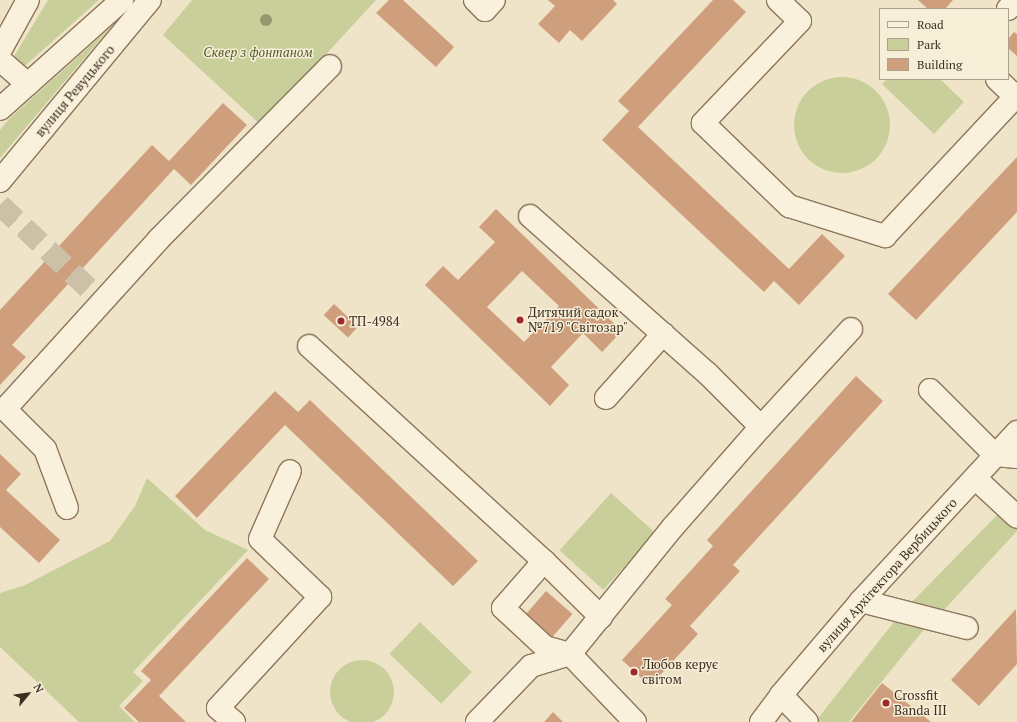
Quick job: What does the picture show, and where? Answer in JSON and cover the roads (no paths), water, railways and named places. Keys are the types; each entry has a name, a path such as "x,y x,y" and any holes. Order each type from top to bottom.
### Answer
{"street":[{"path":"0,51 28,0"},
{"path":"0,110 122,0"},
{"name":"вулиця Ревуцького","path":"0,181 150,0"},
{"path":"475,0 485,10 494,0"},
{"path":"778,0 800,21 703,123 789,206 885,236 1016,98 998,80"},
{"path":"0,60 28,84"},
{"path":"67,508 45,449 5,409 159,239 330,66"},
{"path":"530,216 707,374 761,427"},
{"path":"477,722 531,666 570,654 673,527 761,427 851,329"},
{"path":"606,398 663,334"},
{"path":"309,346 544,561 601,617"},
{"path":"930,390 996,456 1017,457"},
{"name":"вулиця Архітектора Вербицького","path":"761,722 781,695 861,601 1017,432"},
{"path":"234,722 218,708 320,597 260,539 290,471"},
{"path":"975,478 1017,517"},
{"path":"544,561 503,608 545,647 570,654 635,722"},
{"path":"861,601 967,628"},
{"path":"781,695 807,722"}],"tunnel":[{"path":"0,205 102,301"}],"place":[{"name":"Дитячий садок №719 \"Світозар\"","path":"520,320"},
{"name":"ТП-4984","path":"341,321"},
{"name":"Любов керує світом","path":"634,672"},
{"name":"Crossfit Banda III","path":"886,703"}],"park label":[{"name":"Сквер з фонтаном","path":"258,52"}]}
